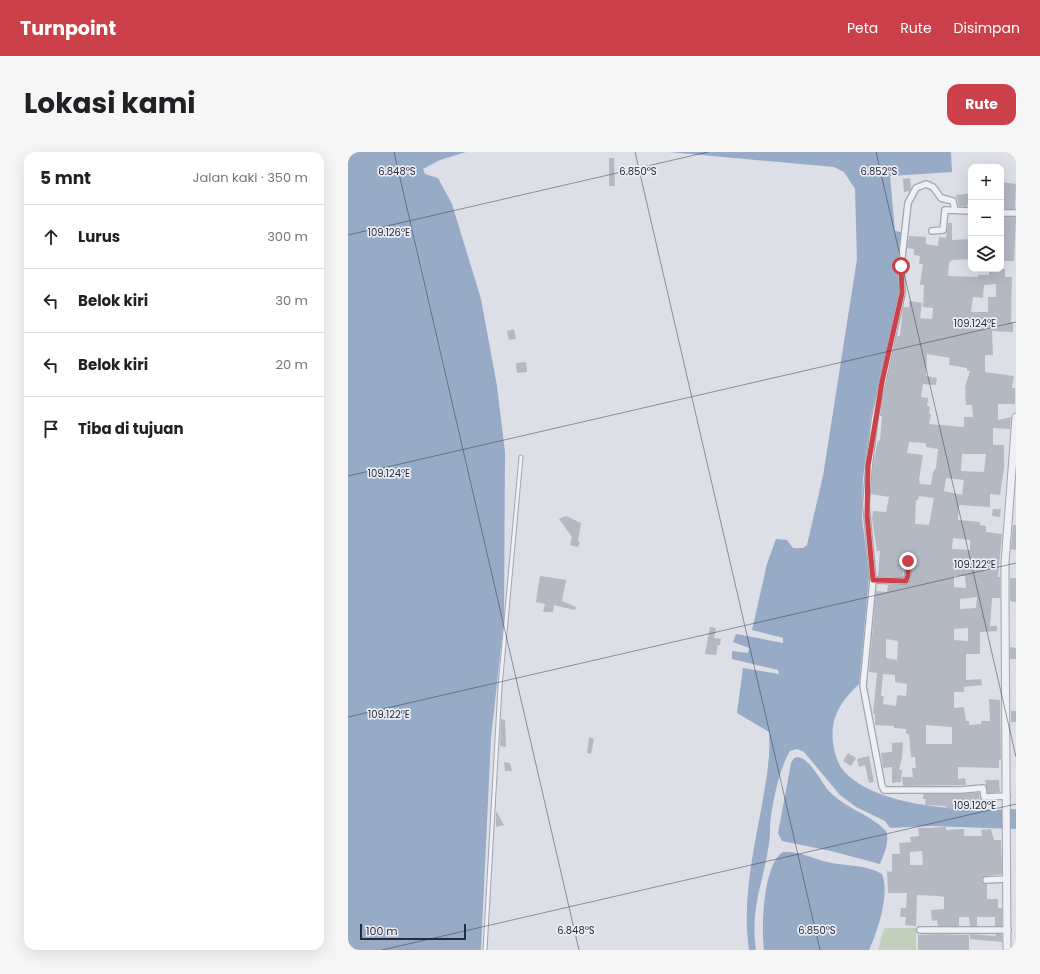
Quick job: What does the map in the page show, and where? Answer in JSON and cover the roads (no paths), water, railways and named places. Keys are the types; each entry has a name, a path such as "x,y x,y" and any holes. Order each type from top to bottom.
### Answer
{"street":[{"path":"955,210 953,201 941,198 933,187 926,184 916,188 908,203 901,266 902,293 876,410 868,466 866,505 873,580 863,686 883,790 962,790 983,788 984,796 1007,796"},
{"path":"932,231 943,230 945,210 968,211"},
{"path":"1004,213 1016,213"},
{"path":"1007,950 1008,832 1005,563 1016,417"},
{"path":"873,580 906,581 908,575 908,561"},
{"path":"986,880 1007,879"},
{"path":"920,930 1008,930"}],"lane":[{"path":"485,950 500,687 521,456"}],"water":[{"path":"348,152 466,152 440,160 423,169 425,174 438,178 452,204 481,299 497,386 505,452 504,619 491,738 481,950 348,950"},
{"path":"669,152 951,152 952,172 890,176 895,231 901,232 897,267 899,291 871,416 863,479 862,518 869,576 859,684 847,696 838,710 833,725 833,742 836,757 843,770 857,783 877,793 899,800 949,808 974,810 1016,809 1016,829 931,826 890,828 885,821 856,807 840,795 804,752 797,749 790,751 779,777 772,807 769,844 756,908 756,950 749,950 747,932 748,895 752,859 768,768 769,732 737,713 743,668 779,674 778,670 732,659 732,651 748,653 749,648 733,642 736,634 783,643 783,638 752,630 767,564 776,539 787,540 793,548 803,548 807,545 823,476 857,259 855,189 844,172 834,167"},
{"path":"798,757 811,766 834,796 880,825 886,831 887,844 880,864 831,851 782,841 778,833 791,763 794,758"},
{"path":"783,852 802,854 826,862 864,867 882,874 885,891 884,901 876,933 869,950 764,950 763,912 767,882 776,859"}]}
